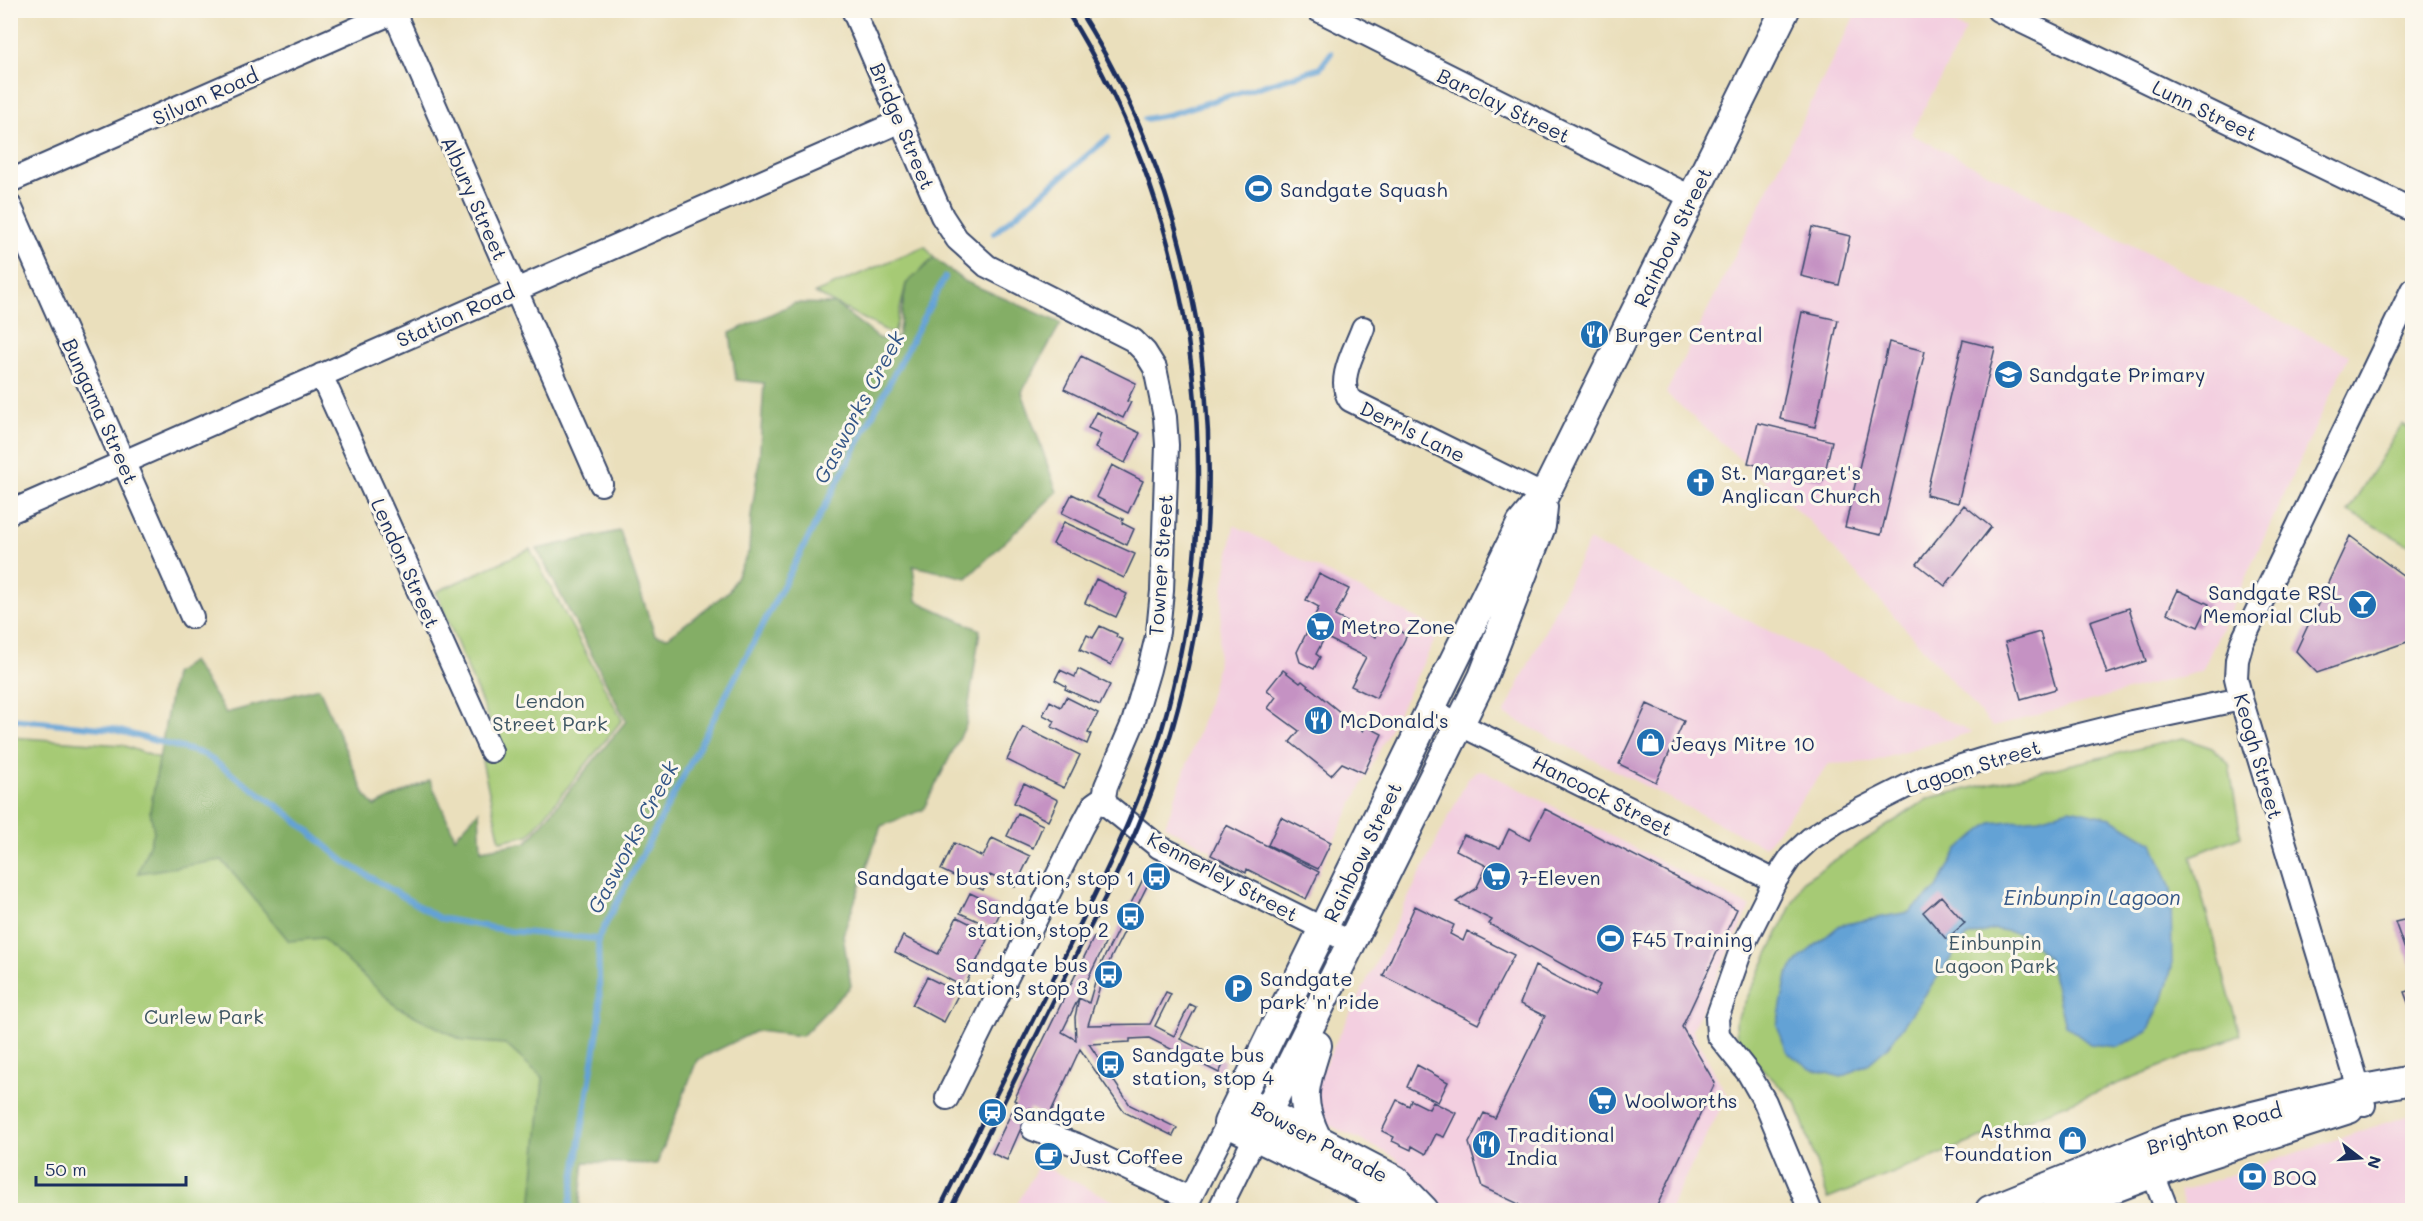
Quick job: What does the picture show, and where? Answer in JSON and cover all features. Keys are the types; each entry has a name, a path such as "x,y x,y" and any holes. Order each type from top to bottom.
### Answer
{"main road":[{"name":"Rainbow Street","path":"1234,1111 1521,524 1544,496 1785,10"},
{"name":"Rainbow Street","path":"1262,1124 1483,677 1541,526 1544,496"},
{"path":"1317,1138 1306,1116 1304,1086 1317,1045 1319,1007"},
{"name":"Brighton Road","path":"1990,1210 2412,1080"},
{"name":"Brighton Road","path":"2361,1097 2412,1090"},
{"name":"Bowser Parade","path":"1234,1111 1262,1124 1382,1200 1389,1210"},
{"name":"Bowser Parade","path":"1262,1124 1317,1138 1395,1180 1424,1210"},
{"name":"Brighton Road","path":"2056,1210 2148,1161"}],"street":[{"name":"Bridge Street","path":"853,10 942,216 957,239"},
{"name":"Barclay Street","path":"1318,10 1691,197"},
{"name":"Lunn Street","path":"1998,10 2412,210"},
{"name":"Silvan Road","path":"10,181 395,11"},
{"name":"Albury Street","path":"395,11 514,289 601,484"},
{"name":"Station Road","path":"10,512 900,121"},
{"name":"Bungama Street","path":"10,206 192,617"},
{"name":"Towner Street","path":"947,1098 1081,828 1094,804 1104,797 1106,786 1133,723 1158,633 1162,591 1167,445 1155,368 1145,352 1133,340 987,266 957,239"},
{"name":"Keogh Street","path":"2361,1097 2241,699 2236,669 2242,642 2412,290"},
{"name":"Derrls Lane","path":"1363,328 1344,379 1344,391 1350,400 1544,496"},
{"name":"Lendon Street","path":"321,375 491,751"},
{"name":"Lagoon Street","path":"1810,1210 1765,1102 1749,1074 1718,1035 1717,1018 1725,989 1742,946 1775,881 1791,857 1810,839 1836,822 1923,778 1984,759 2120,725 2241,699"},
{"name":"Hancock Street","path":"1431,710 1775,881"},
{"name":"Kennerley Street","path":"1104,797 1108,806 1159,847 1352,943"},
{"name":"Rainbow Street","path":"1186,1204 1234,1111"},
{"name":"Rainbow Street","path":"1219,1210 1262,1124"},
{"path":"1033,1129 1077,1145 1186,1204"},
{"path":"2148,1161 2167,1210"}],"shaded area":[{"name":"Sandgate Primary","path":"1857,11 1928,11 1966,30 1911,134 2349,355 2202,671 1993,727 1809,521 1666,393"},
{"path":"1234,525 1440,630 1304,900 1165,826 1205,714 1217,668 1223,590"},
{"path":"1589,541 1972,732 1871,762 1829,764 1765,847 1504,714"},
{"path":"1477,771 1486,772 1750,907 1692,1030 1727,1096 1669,1210 1447,1210 1431,1203 1395,1157 1327,1124 1312,1090 1468,778"},
{"path":"2412,1114 2412,1210 2186,1210 2179,1192"},
{"path":"1039,1164 1132,1210 1014,1210"}],"green space":[{"path":"925,246 934,258 906,284 894,335 815,293"},
{"path":"934,258 964,281 1061,323 1022,392 1057,492 967,578 913,566 917,601 980,630 966,725 923,810 881,826 843,935 851,986 802,1036 756,1031 697,1060 657,1164 584,1162 579,1210 531,1210 543,1078 505,1044 464,1041 397,1007 322,938 289,941 222,860 138,873 154,832 150,811 174,674 192,661 226,713 319,688 365,795 375,806 430,780 455,837 479,811 481,850 527,842 626,721 537,549 620,531 655,635 668,637 729,591 749,551 751,516 759,463 764,383 736,380 730,333 795,303 835,304 880,339 898,337 906,284"},
{"path":"2402,424 2412,430 2412,547 2348,511"},
{"name":"Lendon Street Park","path":"530,549 622,720 529,835 500,841 482,761 503,754 436,592"},
{"name":"Curlew Park","path":"10,737 122,745 181,766 555,955 558,1210 11,1210"},
{"name":"Einbunpin Lagoon Park","path":"2183,738 2212,748 2229,764 2241,836 2191,856 2240,1035 1828,1199 1796,1102 1737,1044 1736,1021 1803,881 1929,798"}],"water":[{"name":"Einbunpin Lagoon","path":"2070,809 2111,818 2153,843 2171,889 2172,967 2163,999 2148,1031 2118,1047 2090,1044 2065,1025 2048,958 2023,934 1995,929 1966,937 1888,1047 1867,1065 1841,1077 1811,1069 1787,1052 1777,1026 1787,975 1801,957 1840,925 1909,912 1937,888 1958,849 1991,823 2039,818"}],"building":[{"path":"1812,227 1850,236 1839,285 1801,276"},
{"path":"1802,312 1838,320 1815,427 1780,419"},
{"path":"1963,340 1995,348 1958,503 1926,495"},
{"path":"1889,342 1925,351 1881,535 1845,527"},
{"path":"1081,356 1136,383 1127,401 1131,402 1123,418 1064,389"},
{"path":"1096,412 1140,433 1125,463 1095,448 1101,434 1088,428"},
{"path":"1758,423 1832,441 1823,481 1748,463"},
{"path":"1112,465 1143,481 1128,513 1096,497"},
{"path":"1072,494 1123,519 1122,523 1134,529 1127,545 1062,513"},
{"path":"1964,505 1991,527 1945,586 1917,564"},
{"path":"1064,522 1135,554 1124,578 1053,544"},
{"path":"2350,536 2412,582 2412,635 2407,642 2317,673 2296,651"},
{"path":"1319,574 1349,589 1335,616 1376,637 1383,623 1407,635 1376,698 1351,686 1366,657 1325,637 1316,654 1320,657 1314,669 1300,662 1297,652 1319,607 1306,600"},
{"path":"1096,579 1127,594 1116,617 1085,603"},
{"path":"2178,590 2209,604 2198,627 2167,613"},
{"path":"2129,608 2146,661 2107,674 2090,621"},
{"path":"1100,626 1117,634 1116,637 1123,640 1111,665 1080,650 1087,635 1093,638"},
{"path":"2040,632 2056,689 2021,699 2005,642"},
{"path":"1078,669 1110,685 1100,705 1065,689 1066,686 1055,680 1060,670 1075,677"},
{"path":"1283,670 1300,683 1302,681 1363,731 1366,726 1382,734 1364,773 1342,763 1331,775 1290,742 1299,731 1268,708 1276,697 1267,690"},
{"path":"1066,697 1098,713 1088,733 1091,734 1087,744 1052,727 1055,721 1043,715 1050,701 1061,707"},
{"path":"1647,704 1684,721 1656,782 1619,764"},
{"path":"1023,727 1080,755 1064,788 1007,760"},
{"path":"1024,783 1058,800 1048,821 1014,803"},
{"path":"1545,809 1737,909 1682,1027 1715,1083 1655,1210 1516,1210 1519,1204 1482,1187 1469,1143 1484,1113 1495,1118 1545,1016 1520,1004 1535,966 1594,996 1600,985 1489,924 1492,920 1456,902 1476,889 1487,866 1456,850 1464,835 1500,848 1509,829 1529,840"},
{"path":"1018,813 1043,825 1033,848 1007,836"},
{"path":"1281,817 1331,842 1318,869 1268,845"},
{"path":"1226,825 1319,872 1306,899 1247,869 1246,873 1211,855"},
{"path":"992,838 1030,856 1015,887 990,875 983,890 941,870 954,843 983,857"},
{"path":"1148,869 1154,872 1105,970 1088,1025 1150,1024 1166,992 1171,994 1155,1026 1174,1036 1190,1004 1196,1007 1180,1039 1225,1061 1219,1073 1149,1038 1130,1039 1130,1042 1089,1044 1130,1105 1177,1128 1173,1136 1124,1112 1080,1049 1048,1118 1030,1108 1007,1160 992,1153 1017,1101 1014,1100 1094,937 1106,942 1062,1032 1076,1040 1075,1017 1079,998 1089,1003 1099,968"},
{"path":"970,893 1002,908 993,928 960,913"},
{"path":"1941,896 1965,923 1946,939 1923,912"},
{"path":"1415,906 1454,925 1450,934 1463,941 1467,931 1514,955 1478,1024 1383,976"},
{"path":"957,917 985,931 981,937 987,940 964,987 895,952 903,936 938,954"},
{"path":"2412,918 2412,969 2395,922"},
{"path":"927,977 959,993 944,1022 912,1005"},
{"path":"2412,990 2412,1013 2404,992"},
{"path":"1417,1065 1448,1082 1438,1102 1407,1087"},
{"path":"1397,1100 1409,1106 1411,1100 1429,1109 1433,1102 1456,1113 1444,1137 1436,1134 1426,1154 1412,1146 1411,1150 1392,1141 1394,1137 1382,1131"}],"waterway":[{"name":"Gasworks Creek","path":"1145,119 1167,115 1320,68 1331,53"},
{"name":"Gasworks Creek","path":"994,233 1108,138"},
{"name":"Gasworks Creek","path":"569,1210 600,1018 598,939 945,277"},
{"name":"Gasworks Creek","path":"10,719 112,729 204,754 286,812 345,862 439,918 510,931 598,939"}],"railway":[{"path":"939,1210 1098,887 1144,784 1178,664 1193,568 1198,471 1192,374 1176,278 1150,185 1113,95 1066,10"},
{"path":"950,1210 1115,877 1144,811 1182,691 1201,592 1209,491 1205,391 1191,291 1165,194 1128,100 1079,10"}],"place":[{"name":"Sandgate Squash","path":"1259,189"},
{"name":"Burger Central","path":"1594,334"},
{"name":"Sandgate Primary","path":"2008,374"},
{"name":"St. Margaret's Anglican Church","path":"1700,483"},
{"name":"Sandgate RSL Memorial Club","path":"2363,604"},
{"name":"Metro Zone","path":"1320,626"},
{"name":"McDonald's","path":"1319,720"},
{"name":"Jeays Mitre 10","path":"1650,743"},
{"name":"Sandgate bus station, stop 1","path":"1156,877"},
{"name":"7-Eleven","path":"1497,877"},
{"name":"Sandgate bus station, stop 2","path":"1130,917"},
{"name":"F45 Training","path":"1611,939"},
{"name":"Sandgate bus station, stop 3","path":"1109,975"},
{"name":"Sandgate park 'n' ride","path":"1239,989"},
{"name":"Sandgate bus station, stop 4","path":"1111,1065"},
{"name":"Woolworths","path":"1603,1100"},
{"name":"Sandgate","path":"992,1113"},
{"name":"Asthma Foundation","path":"2073,1141"},
{"name":"Traditional India","path":"1486,1145"},
{"name":"Just Coffee","path":"1049,1156"},
{"name":"BOQ","path":"2252,1177"}]}
